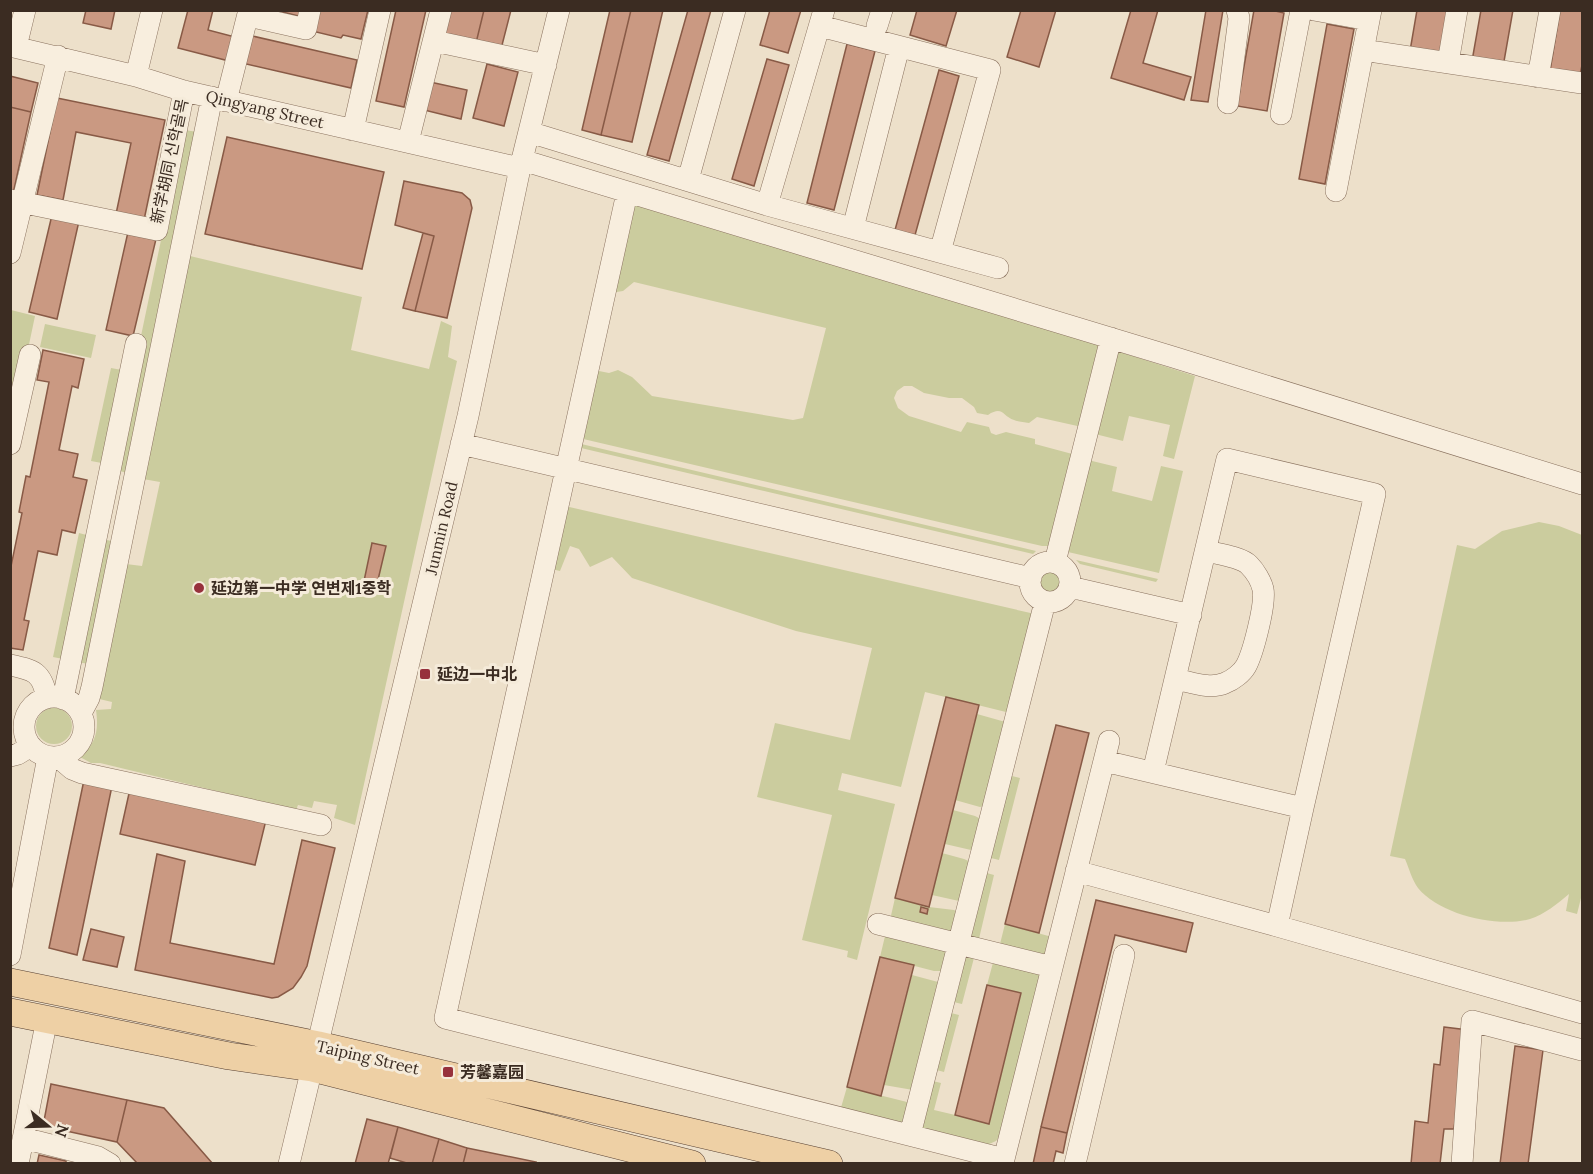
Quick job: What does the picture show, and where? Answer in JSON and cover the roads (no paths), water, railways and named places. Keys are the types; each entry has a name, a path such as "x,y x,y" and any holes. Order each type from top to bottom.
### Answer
{"main road":[{"name":"Taiping Street","path":"10,982 315,1057 692,1164"},
{"name":"Taiping Street","path":"10,1012 229,1056 315,1057 829,1164"}],"street":[{"path":"13,46 25,10"},
{"path":"136,76 152,10"},
{"path":"81,712 92,687 219,99 248,13 306,29 310,10"},
{"path":"353,129 380,10"},
{"path":"408,142 441,10"},
{"name":"Junmin Road","path":"289,1164 461,444 521,164 559,10"},
{"path":"688,180 735,10"},
{"path":"1228,103 1239,18 1237,10"},
{"path":"1281,114 1301,10"},
{"path":"1314,10 1370,15 1336,191"},
{"path":"1448,63 1457,10"},
{"path":"1538,77 1550,10"},
{"path":"767,205 822,18 899,47 990,69 940,252"},
{"path":"434,41 546,65"},
{"name":"Qingyang Street","path":"13,46 136,76 184,91 408,142 521,164 627,193 1111,338 1582,484"},
{"path":"853,228 899,47"},
{"path":"1364,50 1582,83"},
{"path":"10,253 17,201 58,56"},
{"name":"新学胡同 신학골목","path":"17,201 157,230 184,91"},
{"path":"529,132 767,205 998,268"},
{"path":"627,193 445,1018 1004,1159 1106,751 1153,772 1303,808"},
{"path":"1055,562 1111,338"},
{"path":"55,698 136,344"},
{"path":"10,444 30,354"},
{"path":"461,444 1030,578"},
{"path":"1153,772 1227,459 1375,494 1277,926"},
{"path":"1175,679 1210,686 1226,683 1245,668 1252,654 1263,604 1263,590 1258,578 1249,565 1241,560 1206,551"},
{"path":"1048,562 1055,562 1066,569 1071,581 1070,587 1063,598 1051,603 1045,602 1035,595 1030,578 1037,567 1048,562"},
{"path":"1070,587 1191,615"},
{"path":"910,1135 1045,602"},
{"path":"10,665 34,671 55,698 75,705 81,712 84,722 81,741 67,754 10,756"},
{"path":"55,698 38,702 31,708 24,728 26,738 72,769 321,825"},
{"path":"10,955 46,753"},
{"path":"1076,871 1582,1013"},
{"path":"878,924 1052,967"},
{"path":"1075,1164 1124,955"},
{"path":"18,1164 47,1019"},
{"path":"1462,1164 1472,1021 1582,1050"},
{"path":"23,1138 98,1156 110,1164"}],"place":[{"name":"延边第一中学 연변제1중학","path":"199,588"},
{"name":"延边一中北","path":"425,674"},
{"name":"芳馨嘉园","path":"448,1072"}]}
